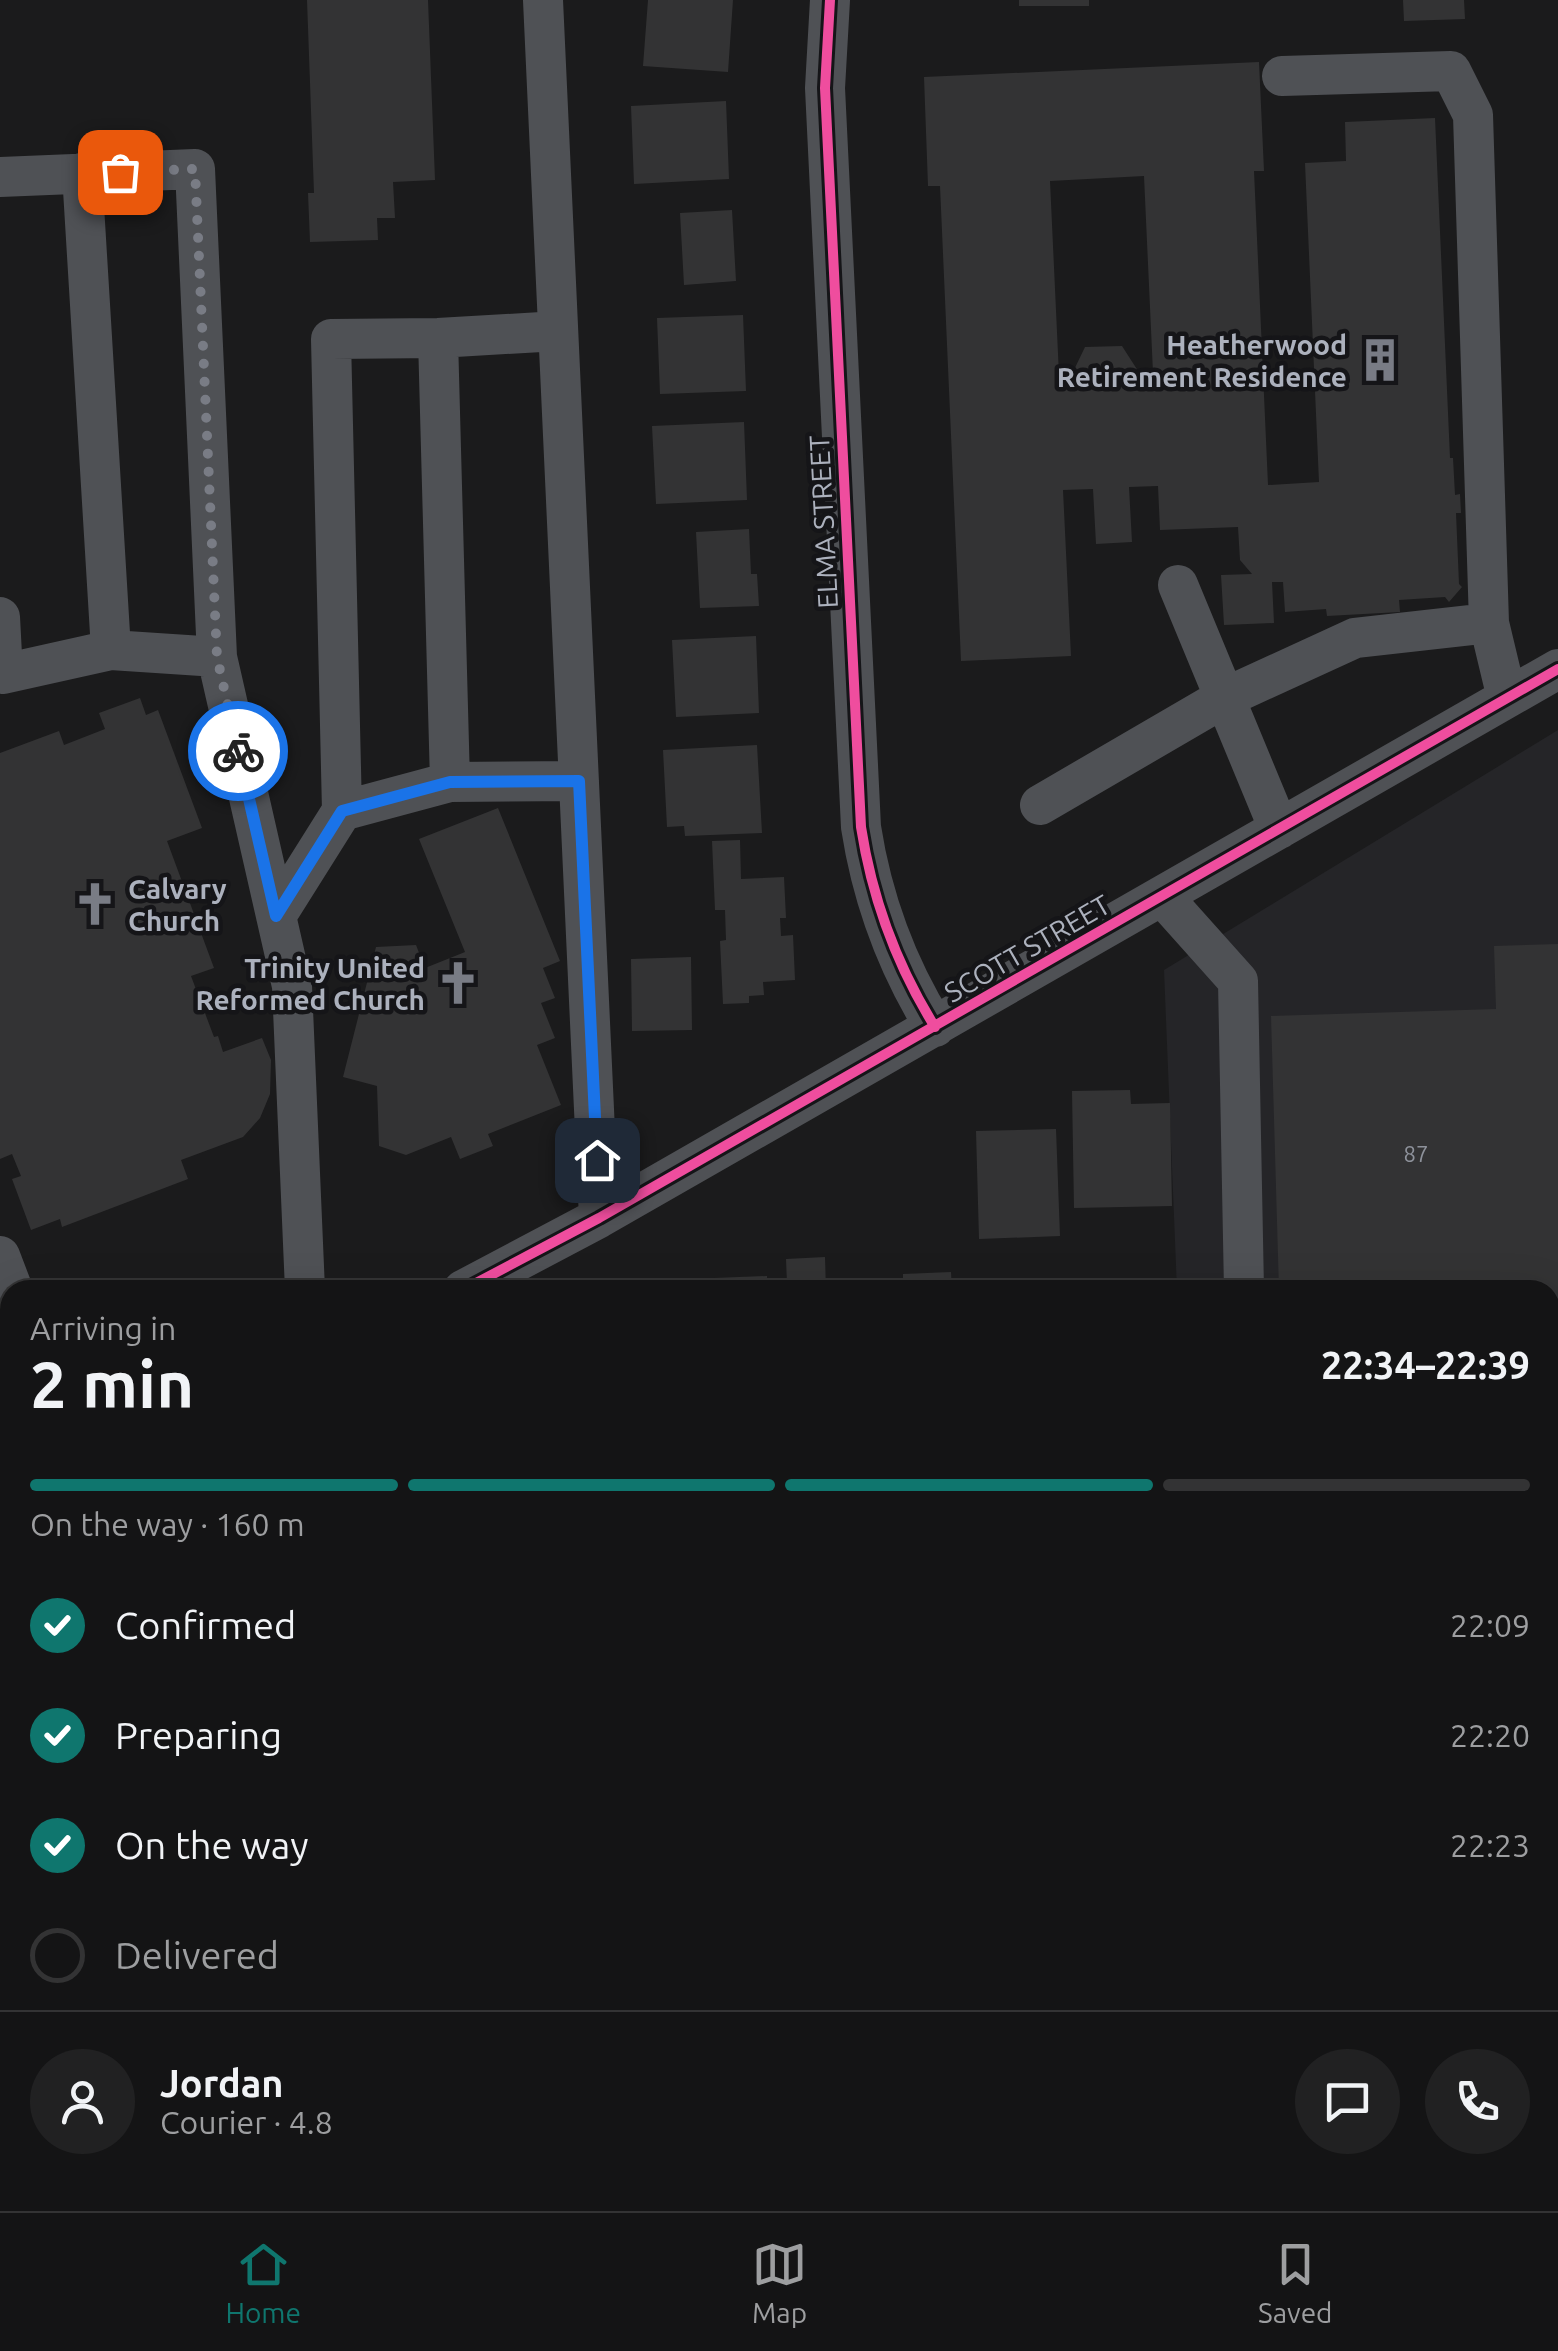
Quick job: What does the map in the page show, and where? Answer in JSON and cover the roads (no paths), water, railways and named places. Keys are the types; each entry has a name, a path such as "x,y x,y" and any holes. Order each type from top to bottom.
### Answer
{"street":[{"path":"543,0 600,1218"},
{"name":"ELMA STREET","path":"830,0 825,88 828,178 862,827 868,872 907,982 934,1027"},
{"path":"1282,76 1450,71 1474,114 1489,623 1507,698"},
{"path":"0,177 195,169 217,657 292,986 305,1280"},
{"path":"82,173 110,650"},
{"path":"276,916 342,811 331,339 558,331"},
{"path":"438,338 450,782"},
{"path":"1178,586 1279,829"},
{"path":"0,617 2,674 110,650 217,657"},
{"path":"1040,805 1222,699 1354,638 1489,623"},
{"name":"SCOTT STREET","path":"483,1280 600,1218 1558,669"},
{"path":"342,811 450,782 579,781"},
{"path":"1162,896 1238,981 1244,1280"},
{"path":"0,1256 9,1280"}],"place":[{"name":"Heatherwood Retirement Residence","path":"1380,360"},
{"name":"Calvary Church","path":"95,904"},
{"name":"Trinity United Reformed Church","path":"458,983"}]}
